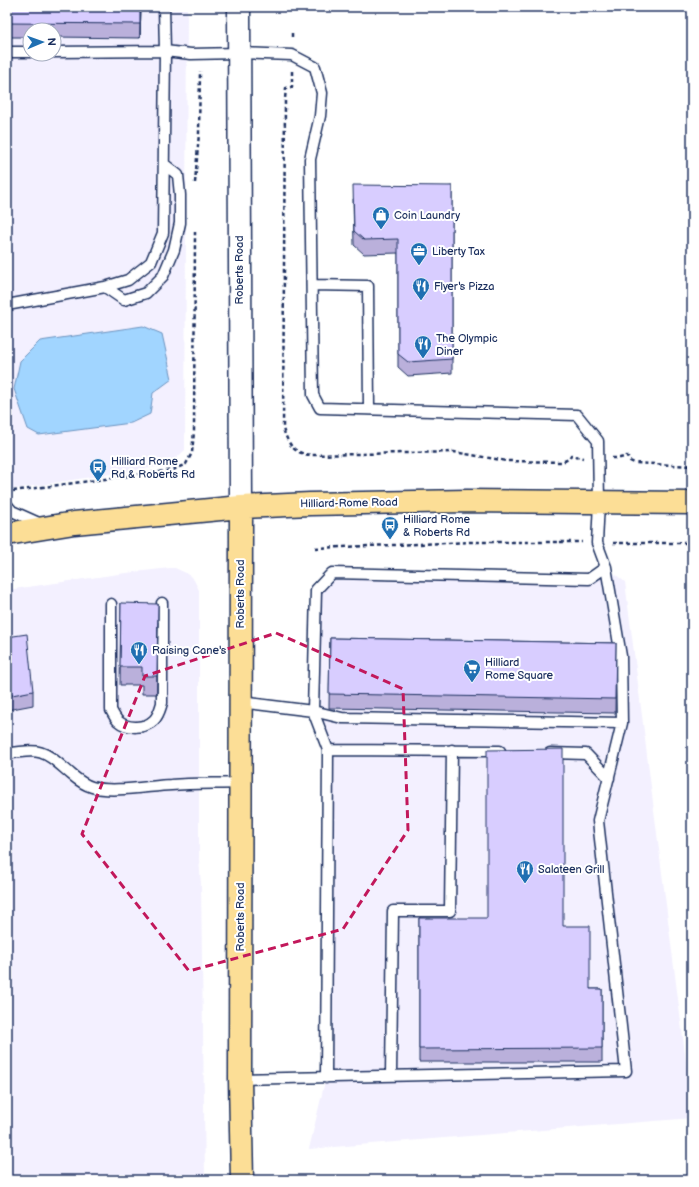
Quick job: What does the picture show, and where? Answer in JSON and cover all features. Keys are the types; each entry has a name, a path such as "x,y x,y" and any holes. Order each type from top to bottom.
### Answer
{"main road":[{"name":"Roberts Road","path":"238,7 241,507 240,1078 242,1180"},
{"name":"Hilliard-Rome Road","path":"7,534 74,523 241,507 467,501 692,503"}],"lane":[{"path":"7,305 105,287 128,280 151,262 163,233 164,7"},
{"path":"62,52 165,51 191,54 239,53 292,55 315,67 322,93 320,116 310,158 313,395 320,408 577,415 598,441 599,502 597,543 606,567 621,656 622,723 598,821 626,1070 326,1078 240,1078"},
{"path":"7,52 22,52"},
{"path":"105,287 124,300 146,293 163,276 174,250 180,223 178,175 164,164"},
{"path":"312,286 368,286 368,409"},
{"path":"7,505 12,511 49,527"},
{"path":"326,1078 328,750 313,711 316,590 332,573 589,579 606,567"},
{"path":"111,604 111,710 118,721 123,724 136,727 150,723 155,719 162,703 162,603"},
{"path":"240,702 313,711 342,718 622,723"},
{"path":"7,754 26,750 41,752 55,759 79,781 92,787 106,789 241,783"},
{"path":"328,750 452,750 507,752"},
{"path":"391,1076 393,911 450,911 452,750"},
{"path":"538,752 586,754 609,778"}],"path":[{"path":"292,33 292,87 286,88 285,99 283,429 292,448 301,454 311,455 454,452 507,461 562,462 569,459 571,455 579,458 620,458 627,456 630,461 634,463 692,466"},
{"path":"195,190 199,133 200,71"},
{"path":"7,492 173,470 186,464 192,453 194,431 195,229"},
{"path":"314,548 472,542 692,543"}],"highlighted area":[{"path":"276,633 403,689 408,830 343,929 189,971 82,834 145,676"}],"shaded area":[{"path":"7,7 187,7 185,450 169,465 7,490"},
{"path":"606,567 625,582 692,1118 309,1149 326,1077 328,750 313,711 316,590 332,573 589,579"},
{"path":"175,568 188,574 194,580 199,590 199,859 201,884 205,1180 7,1180 7,590"}],"water":[{"path":"143,326 162,334 172,379 153,393 150,414 131,423 39,435 28,429 14,389 20,361 40,341"}],"building":[{"path":"7,7 140,7 140,24 62,23 62,22 7,23"},
{"path":"353,185 452,186 452,359 408,362 398,354 398,239 364,240 354,231"},
{"name":"Raising Cane's","path":"121,603 158,604 157,676 142,676 142,667 120,667"},
{"path":"27,634 33,691 7,696 7,637"},
{"name":"Hilliard Rome Square","path":"330,638 616,643 615,699 329,694"},
{"path":"563,749 563,926 590,926 590,989 602,989 602,1048 419,1049 419,918 487,918 487,750"}],"place":[{"name":"Coin Laundry","path":"381,230"},
{"name":"Liberty Tax","path":"419,266"},
{"name":"Flyer's Pizza","path":"421,301"},
{"name":"The Olympic Diner","path":"423,359"},
{"name":"Hilliard Rome Rd & Roberts Rd","path":"98,482"},
{"name":"Hilliard Rome & Roberts Rd","path":"390,540"},
{"name":"Raising Cane's","path":"139,665"},
{"name":"Hilliard Rome Square","path":"472,683"},
{"name":"Salateen Grill","path":"525,884"}]}
